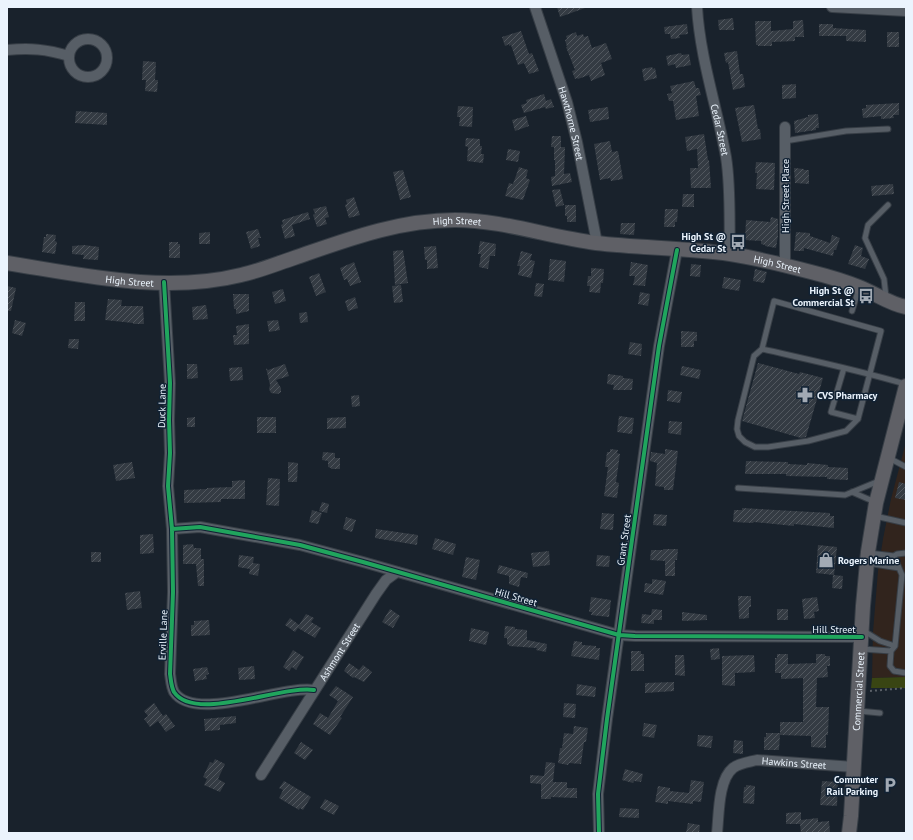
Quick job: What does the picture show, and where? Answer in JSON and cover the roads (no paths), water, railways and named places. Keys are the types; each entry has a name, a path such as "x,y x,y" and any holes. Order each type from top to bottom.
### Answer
{"main road":[{"name":"High Street","path":"7,263 90,276 164,282 208,281 240,276 368,233 398,226 433,221 456,220 485,223 597,243 730,254 812,272 859,287 899,307"},
{"name":"Commercial Street","path":"849,833 867,558 875,509 906,385"}],"street":[{"name":"Hawthorne Street","path":"535,7 569,108 597,243"},
{"name":"Cedar Street","path":"697,7 701,42 728,175 730,254"},
{"path":"832,7 906,11"},
{"path":"7,50 27,48 52,51 69,56"},
{"name":"High Street Place","path":"785,127 785,266"},
{"name":"Grant Street","path":"599,833 598,794 607,719 659,346 677,250"},
{"name":"Duck Lane","path":"164,282 170,383 170,453 168,486 172,529"},
{"name":"Hill Street","path":"172,529 200,527 300,545 619,635 862,639"},
{"name":"Erville Lane","path":"172,529 173,592 170,674 175,693 191,703 204,705 221,704 296,689 314,690"},
{"name":"Ashmont Street","path":"261,775 376,594 386,580 397,572"},
{"name":"Hawkins Street","path":"717,833 723,784 727,775 734,767 757,760 854,767"}],"lane":[{"path":"785,141 846,131 888,129"},
{"path":"888,205 868,225 865,238 899,307"},
{"path":"852,311 859,287"},
{"path":"774,301 881,331 858,419 846,431 808,441 768,447 755,447 745,442 739,436 737,429 754,356 762,349 774,301"},
{"path":"762,349 870,374 906,385"},
{"path":"844,368 831,412 858,419"},
{"path":"888,457 906,467"},
{"path":"738,488 845,495 882,480"},
{"path":"852,492 875,509 906,523"},
{"path":"867,558 894,556 897,554 906,553"},
{"path":"894,556 902,575 895,646 891,651 890,663 892,669 898,672 906,673"},
{"path":"867,558 899,568"},
{"path":"862,639 880,641 895,646"},
{"path":"862,639 891,651"},
{"path":"858,711 880,713"}],"place":[{"name":"High St @ Cedar St","path":"738,242"},
{"name":"High St @ Commercial St","path":"866,296"},
{"name":"CVS Pharmacy","path":"805,395"},
{"name":"Rogers Marine","path":"826,560"},
{"name":"Commuter Rail Parking","path":"890,785"}]}
